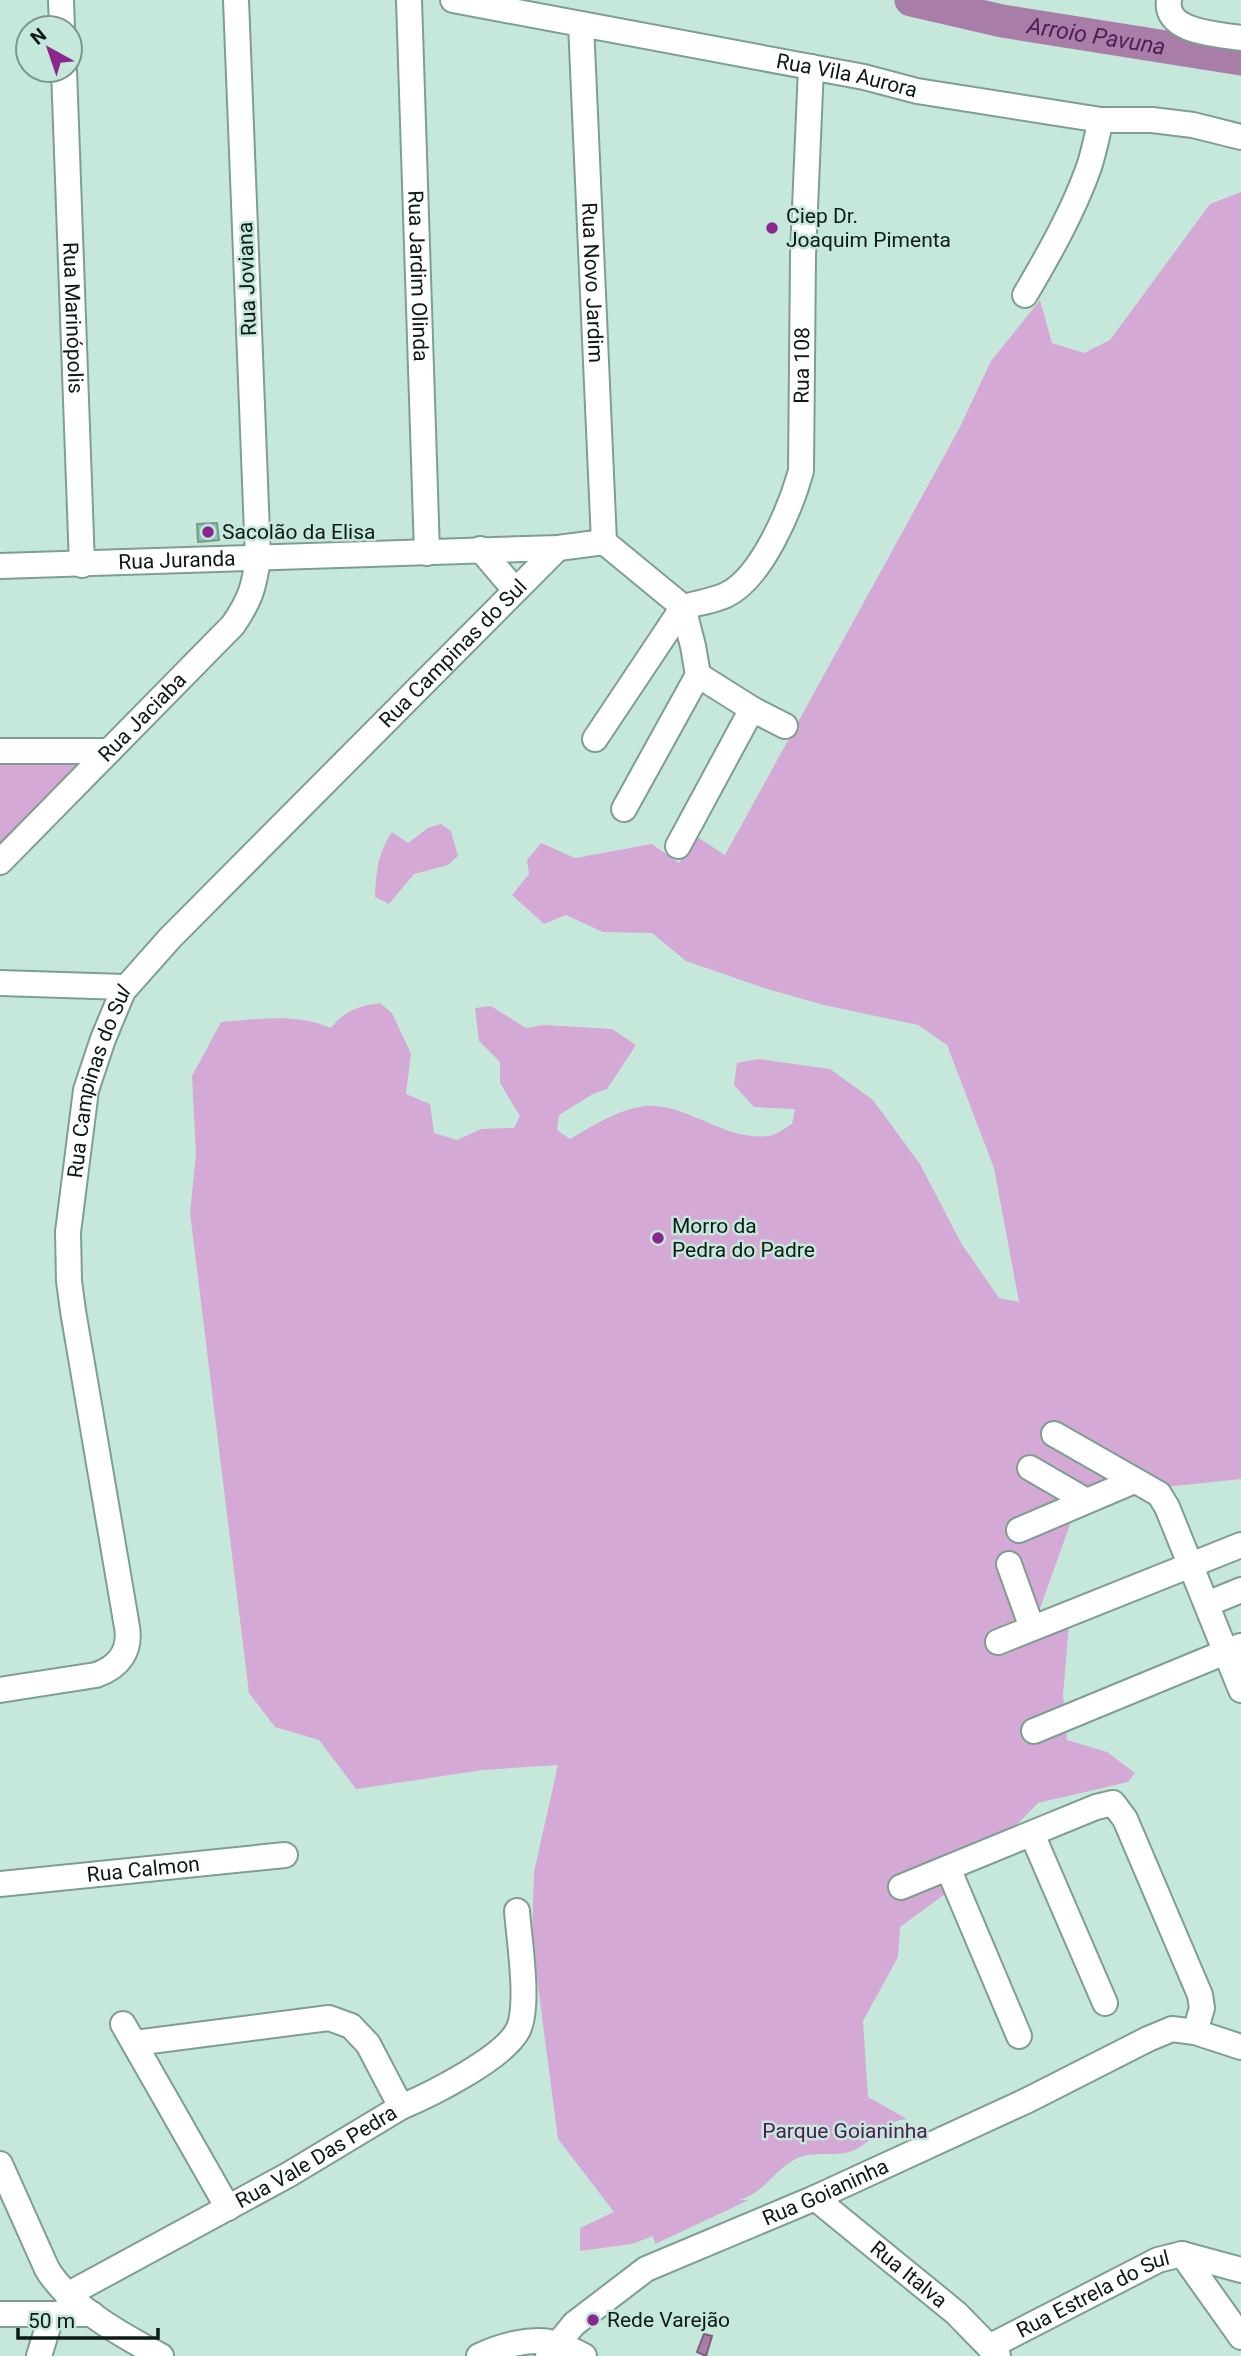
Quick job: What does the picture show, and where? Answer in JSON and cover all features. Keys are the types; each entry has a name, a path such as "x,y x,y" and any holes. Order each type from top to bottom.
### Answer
{"street":[{"name":"Rua Joviana","path":"236,0 258,558"},
{"name":"Rua Jardim Olinda","path":"410,0 428,553"},
{"name":"Rua Vila Aurora","path":"453,0 864,77 917,91 1101,120 1152,120 1193,125 1241,137"},
{"path":"1170,0 1168,8 1179,24 1241,38"},
{"name":"Rua Novo Jardim","path":"581,24 604,542"},
{"name":"Rua 108","path":"683,607 725,595 737,588 750,574 784,520 794,499 801,471 803,256 811,67"},
{"name":"Rua Marinópolis","path":"65,84 82,565"},
{"path":"1026,295 1057,240 1090,166 1101,120"},
{"name":"Rua Juranda","path":"0,566 558,548 604,542"},
{"path":"604,542 683,607 694,646 698,675 624,809"},
{"name":"Rua Campinas do Sul","path":"0,1690 96,1675 116,1665 127,1648 127,1626 72,1311 68,1259 71,1202 86,1090 103,1039 125,987 219,888 558,548"},
{"path":"480,549 515,590"},
{"name":"Rua Jaciaba","path":"0,862 233,625 249,602 258,558"},
{"path":"595,739 683,607"},
{"path":"698,675 785,726"},
{"path":"678,846 752,709"},
{"path":"0,751 109,751"},
{"path":"0,983 125,987"},
{"path":"1054,1434 1158,1494 1167,1507 1207,1604 1233,1648 1241,1690"},
{"path":"1030,1468 1086,1500"},
{"path":"1019,1530 1134,1481"},
{"path":"998,1642 1241,1545"},
{"path":"1009,1564 1032,1628"},
{"path":"1207,1604 1241,1590"},
{"path":"1034,1731 1233,1648"},
{"path":"901,1887 1113,1803 1120,1810 1200,1995 1202,2008 1195,2032"},
{"path":"1032,1834 1105,2003"},
{"name":"Rua Calmon","path":"0,1884 285,1855"},
{"path":"948,1868 1019,2036"},
{"path":"401,2107 422,2098 497,2054 518,2030 523,2008 517,1911"},
{"name":"Rua Vale Das Pedra","path":"59,2304 228,2208 401,2107 368,2043 351,2026 329,2018 129,2034 228,2208"},
{"name":"Rua Goianinha","path":"553,2350 590,2310 646,2269 815,2198 1028,2100 1147,2039 1172,2029 1195,2032 1241,2046"},
{"path":"0,2164 55,2284 59,2304 39,2356"},
{"name":"Rua Italva","path":"815,2198 956,2313 993,2352"},
{"path":"1182,2254 1241,2337"},
{"name":"Rua Estrela do Sul","path":"993,2352 1158,2259 1182,2254 1241,2270"},
{"path":"0,2314 59,2304 92,2314 161,2356"},
{"path":"479,2356 526,2342 544,2341 553,2350 584,2356"}],"green space":[{"name":"Parque Goianinha","path":"1241,192 1241,1479 1147,1489 1082,1491 1038,1614 1069,1624 1063,1695 1067,1740 1107,1752 1135,1773 1128,1782 1038,1803 960,1883 900,1927 898,1957 863,2021 868,2097 907,2119 883,2128 852,2151 808,2155 794,2160 763,2187 739,2200 749,2200 655,2244 653,2236 632,2244 580,2251 580,2228 614,2212 558,2139 532,1937 534,1872 558,1765 483,1770 356,1789 319,1740 275,1727 249,1693 190,1213 196,1154 192,1076 221,1022 290,1019 331,1028 352,1010 380,1003 392,1013 411,1054 406,1094 430,1104 434,1133 457,1140 481,1129 514,1128 520,1116 500,1083 500,1062 479,1041 475,1008 491,1006 526,1028 544,1025 612,1029 636,1045 607,1089 593,1094 559,1115 557,1130 570,1139 622,1112 644,1106 669,1108 739,1134 772,1135 792,1124 795,1109 754,1107 734,1085 737,1063 759,1059 830,1069 873,1100 920,1164 961,1243 999,1298 1019,1302 994,1168 947,1045 918,1025 824,1005 686,961 652,933 603,932 566,915 544,924 512,895 529,874 527,860 541,843 575,858 652,844 679,863 694,835 725,855 959,429 991,361 1040,300 1052,343 1084,353 1110,340 1210,204"},
{"path":"108,749 0,862 0,753"},
{"path":"441,824 451,831 458,856 448,865 414,874 389,904 375,897 379,863 392,832 408,843 428,828"}],"shaded area":[{"path":"704,2334 712,2336 706,2356 697,2352"}],"building":[{"name":"Sacolão da Elisa","path":"217,523 219,540 198,542 197,524"}],"waterway":[{"name":"Arroio Pavuna","path":"911,0 1002,21 1241,59"}],"place":[{"name":"Ciep Dr. Joaquim Pimenta","path":"772,228"},
{"name":"Sacolão da Elisa","path":"208,532"},
{"name":"Morro da Pedra do Padre","path":"658,1238"},
{"name":"Rede Varejão","path":"593,2320"}]}
